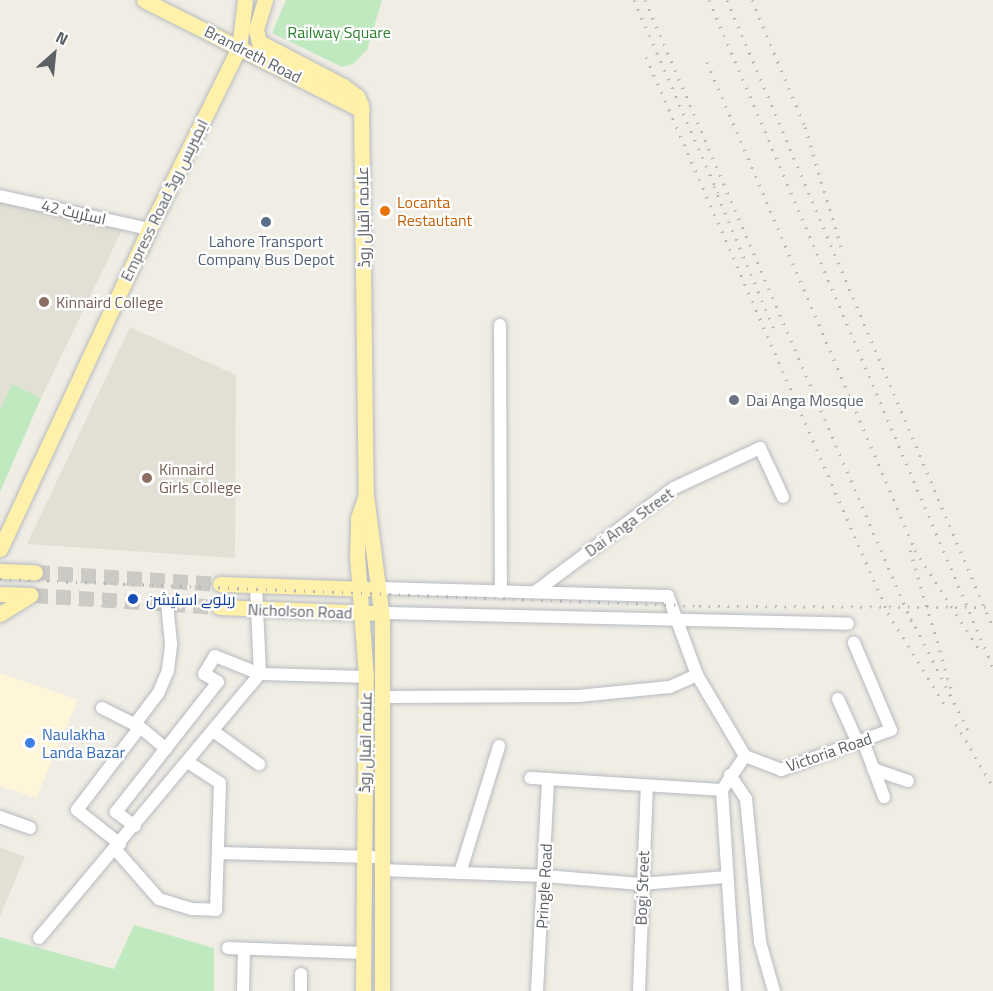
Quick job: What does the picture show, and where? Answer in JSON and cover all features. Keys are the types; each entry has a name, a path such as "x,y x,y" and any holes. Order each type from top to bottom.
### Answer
{"main road":[{"name":"Brandreth Road","path":"144,0 362,110"},
{"path":"239,48 245,0"},
{"path":"265,0 256,30 259,42 351,91 360,99 362,110"},
{"name":"Empress Road ایمپریس روڈ","path":"0,549 149,229 239,48"},
{"name":"علامہ اقبال روڈ","path":"362,110 366,495 381,613 382,991"},
{"name":"علامہ اقبال روڈ","path":"363,991 366,676 363,613 358,589 358,518 366,495"},
{"path":"0,571 34,572"},
{"name":"Nicholson Road","path":"220,584 377,588"},
{"path":"0,594 32,595 0,614"},
{"name":"Nicholson Road","path":"219,607 381,613"}],"street":[{"name":"اسٹریٹ 42","path":"0,196 149,229"},
{"path":"500,325 501,592"},
{"name":"Dai Anga Street","path":"535,592 674,489 762,448 783,497"},
{"path":"39,938 260,674 256,585"},
{"path":"377,588 668,596 697,675 745,756 722,790 735,991"},
{"path":"167,603 171,644 168,670 158,694 138,726 77,810 118,846 159,898 192,909 216,910 220,783 188,762"},
{"path":"381,613 848,624"},
{"name":"Victoria Road","path":"745,756 781,770 891,730 854,643"},
{"path":"135,826 116,812 218,682 204,674 215,656 260,674 366,676"},
{"path":"382,697 578,696 670,687 697,675"},
{"path":"838,699 873,768 884,797"},
{"path":"102,708 138,726 165,749"},
{"path":"213,731 260,764"},
{"path":"460,873 499,746"},
{"path":"873,768 908,781"},
{"path":"730,775 746,799 760,942 774,991"},
{"path":"530,778 722,790"},
{"name":"Pringle Road","path":"537,991 545,876 548,780"},
{"name":"Bogi Street","path":"639,991 641,884 647,786"},
{"path":"0,817 30,828"},
{"path":"218,853 363,857 381,864 460,873 545,876 641,884 727,878"},
{"path":"228,948 363,953"},
{"path":"243,991 244,949"},
{"path":"301,974 301,991"}],"shaded area":[{"name":"Kinnaird College","path":"0,198 124,226 41,398 12,384 0,409"},
{"name":"Kinnaird Girls College","path":"130,327 236,375 235,558 27,544"},
{"name":"Naulakha Landa Bazar","path":"0,673 78,700 36,798 0,786"},
{"path":"0,847 25,857 0,916"}],"green space":[{"name":"Railway Square","path":"286,0 382,0 367,50 353,64 342,67 272,33"},
{"path":"12,384 41,398 0,492 0,409"},
{"path":"134,925 214,948 214,991 0,991 0,937 114,969"}],"tunnel":[{"path":"35,572 220,584"},
{"path":"33,595 219,607"}],"railway":[{"path":"634,0 718,193"},
{"path":"645,0 913,625"},
{"path":"709,0 993,667"},
{"path":"727,0 993,628"},
{"path":"752,0 805,127 841,247"},
{"path":"646,57 888,613 946,707"},
{"path":"707,62 915,550 979,649"},
{"path":"714,186 775,332"},
{"path":"910,550 951,688"},
{"path":"0,579 699,606 993,607"},
{"path":"911,618 968,730"},
{"path":"956,724 993,787"}],"place":[{"name":"Locanta Restautant","path":"385,211"},
{"name":"Lahore Transport Company Bus Depot","path":"266,222"},
{"name":"Kinnaird College","path":"44,302"},
{"name":"Dai Anga Mosque","path":"734,400"},
{"name":"Kinnaird Girls College","path":"147,478"},
{"name":"ریلوے اسٹیشن","path":"133,599"},
{"name":"Naulakha Landa Bazar","path":"30,743"}]}
